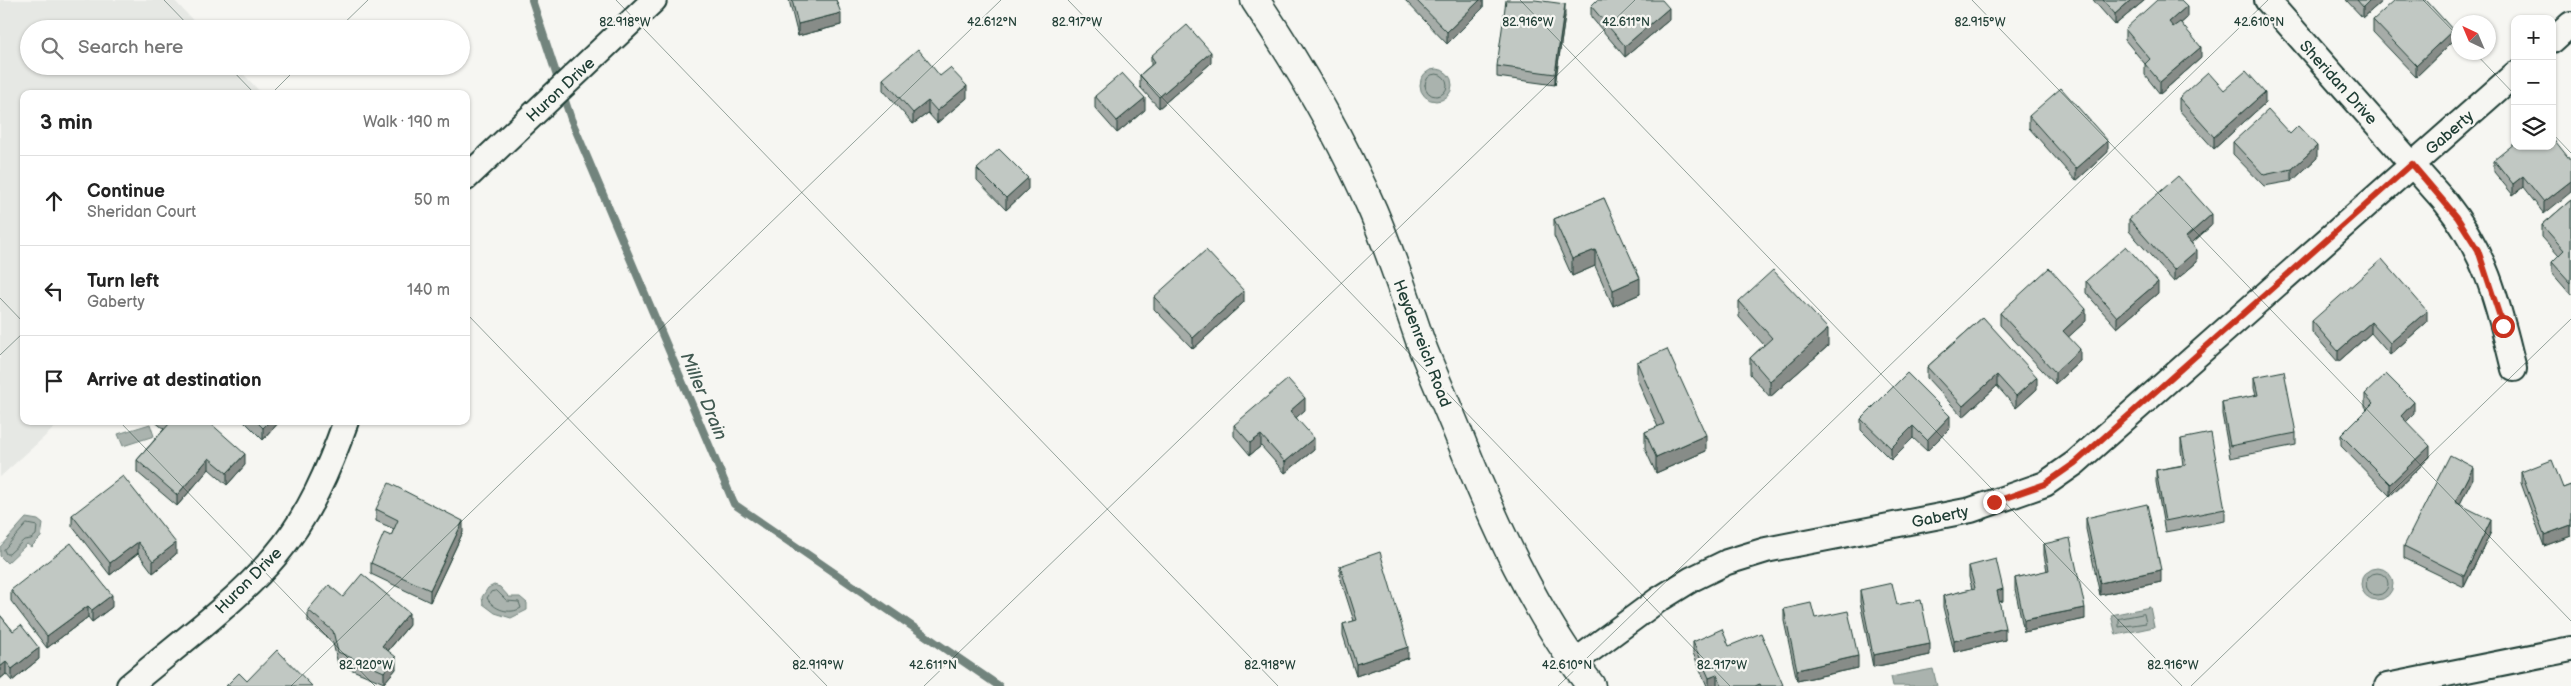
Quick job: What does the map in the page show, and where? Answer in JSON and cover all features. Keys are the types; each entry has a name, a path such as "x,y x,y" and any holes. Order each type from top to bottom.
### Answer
{"street":[{"name":"Huron Drive","path":"470,174 654,0"},
{"name":"Heydenreich Road","path":"1255,0 1283,42 1348,157 1374,213 1425,352 1494,523 1532,595 1573,663 1591,686"},
{"name":"Sheridan Drive","path":"2267,0 2457,217 2478,250 2499,308 2514,369"},
{"path":"2556,37 2571,24"},
{"name":"Gaberty","path":"1573,663 1658,600 1692,579 1728,562 1766,550 1971,510 2045,484 2075,463 2511,77"},
{"name":"Huron Drive","path":"129,686 244,588 276,555 318,490 344,425"},
{"path":"2387,686 2571,649"}],"shaded area":[{"path":"0,0 174,0 193,20 20,20 20,75 244,75 258,90 20,90 20,425 58,425 0,477"}],"water":[{"path":"1436,69 1442,70 1447,74 1451,79 1451,91 1447,96 1442,100 1436,101 1430,100 1425,96 1421,91 1420,85 1421,79 1425,74 1430,70"},
{"path":"150,425 154,436 123,446 118,434"},
{"path":"26,518 38,520 43,524 41,537 31,547 27,544 7,563 0,556 0,547"},
{"path":"2377,568 2389,572 2393,584 2389,596 2377,600 2365,596 2361,584 2365,572"},
{"path":"494,585 500,587 509,597 520,597 527,603 527,610 511,618 495,613 483,604 482,597 488,588"},
{"path":"2150,607 2154,627 2116,635 2111,615"},
{"path":"1933,669 1937,686 1893,686 1891,677"}],"building":[{"path":"792,0 836,0 841,13 798,24"},
{"path":"1416,0 1480,0 1447,32"},
{"path":"1506,0 1535,0 1565,4 1555,74 1497,66"},
{"path":"1597,0 1662,0 1669,8 1625,46 1591,6"},
{"path":"2103,0 2131,0 2115,14"},
{"path":"2157,0 2181,0 2187,6 2169,22 2173,27 2180,22 2201,47 2160,82 2145,64 2150,59 2125,29"},
{"path":"2357,0 2370,0 2363,7"},
{"path":"2395,0 2426,0 2451,28 2451,32 2416,65 2373,20"},
{"path":"1187,25 1211,52 1159,97 1140,75 1155,62 1151,56"},
{"path":"918,49 940,76 950,68 967,86 937,111 928,101 913,113 883,79"},
{"path":"2246,71 2265,92 2214,137 2179,98 2208,72 2224,90"},
{"path":"1122,73 1145,98 1117,121 1095,96"},
{"path":"2061,88 2108,141 2076,169 2029,116"},
{"path":"2268,110 2290,134 2298,126 2317,146 2292,169 2264,175 2233,142"},
{"path":"2556,142 2571,161 2571,181 2544,202 2523,176 2513,184 2494,160 2511,146 2511,150 2556,150"},
{"path":"999,149 1028,178 1006,198 977,169"},
{"path":"2178,176 2212,214 2186,237 2197,250 2174,270 2129,219"},
{"path":"1604,198 1640,278 1613,290 1595,250 1572,259 1554,219"},
{"path":"2571,200 2571,283 2552,262 2564,250 2542,225"},
{"path":"2126,246 2158,282 2117,317 2086,281"},
{"path":"1206,250 1244,291 1193,338 1154,297"},
{"path":"2382,259 2427,311 2390,343 2371,322 2338,351 2312,321"},
{"path":"2049,268 2086,309 2063,331 2080,349 2055,372 2000,313"},
{"path":"1773,270 1828,329 1770,381 1750,358 1772,338 1739,301"},
{"path":"1983,317 2037,377 2016,396 1997,375 1963,406 1927,367"},
{"path":"1667,349 1706,435 1656,457 1645,432 1664,424 1637,362"},
{"path":"2284,371 2296,433 2230,446 2222,402 2258,395 2254,377"},
{"path":"1907,373 1950,416 1927,440 1913,426 1891,448 1861,419"},
{"path":"2386,374 2414,402 2401,416 2430,446 2390,484 2341,435 2373,403 2365,394"},
{"path":"1288,379 1305,398 1290,411 1314,438 1285,462 1261,435 1250,443 1234,425"},
{"path":"168,425 212,425 245,454 227,473 209,458 177,495 137,460"},
{"path":"2211,433 2225,509 2165,521 2156,470 2186,465 2181,439"},
{"path":"2450,455 2473,467 2455,502 2491,520 2464,576 2404,546"},
{"path":"2552,460 2563,488 2571,485 2571,525 2544,535 2521,472"},
{"path":"123,476 176,543 153,561 138,542 110,563 72,515"},
{"path":"389,483 463,521 430,590 371,563 384,533 391,536 398,520 376,509"},
{"path":"2147,504 2161,570 2100,583 2086,518"},
{"path":"2070,538 2085,608 2024,620 2015,578 2049,570 2044,544"},
{"path":"71,543 112,595 92,610 88,606 47,636 11,590"},
{"path":"1380,552 1408,647 1356,664 1343,624 1357,620 1340,566"},
{"path":"1996,559 2003,589 1997,591 2005,628 1954,641 1943,596 1975,588 1969,566"},
{"path":"362,574 409,613 382,646 396,657 384,672 338,652 333,631 308,610 329,585 343,597"},
{"path":"1892,583 1897,605 1921,600 1930,644 1873,655 1860,590"},
{"path":"1811,603 1815,618 1848,611 1858,656 1797,670 1784,609"},
{"path":"0,615 13,631 21,625 39,648 12,669 6,662 0,667"},
{"path":"1722,629 1729,646 1761,633 1783,685 1722,686 1717,675 1709,678 1693,642"},
{"path":"277,650 312,686 226,686 239,673 247,681"}],"waterway":[{"name":"Miller Drain","path":"532,0 571,119 734,504 999,686"}],"route":[{"path":"1994,502 2045,484 2075,463 2412,164 2446,203 2470,235 2486,268 2503,326"}]}
